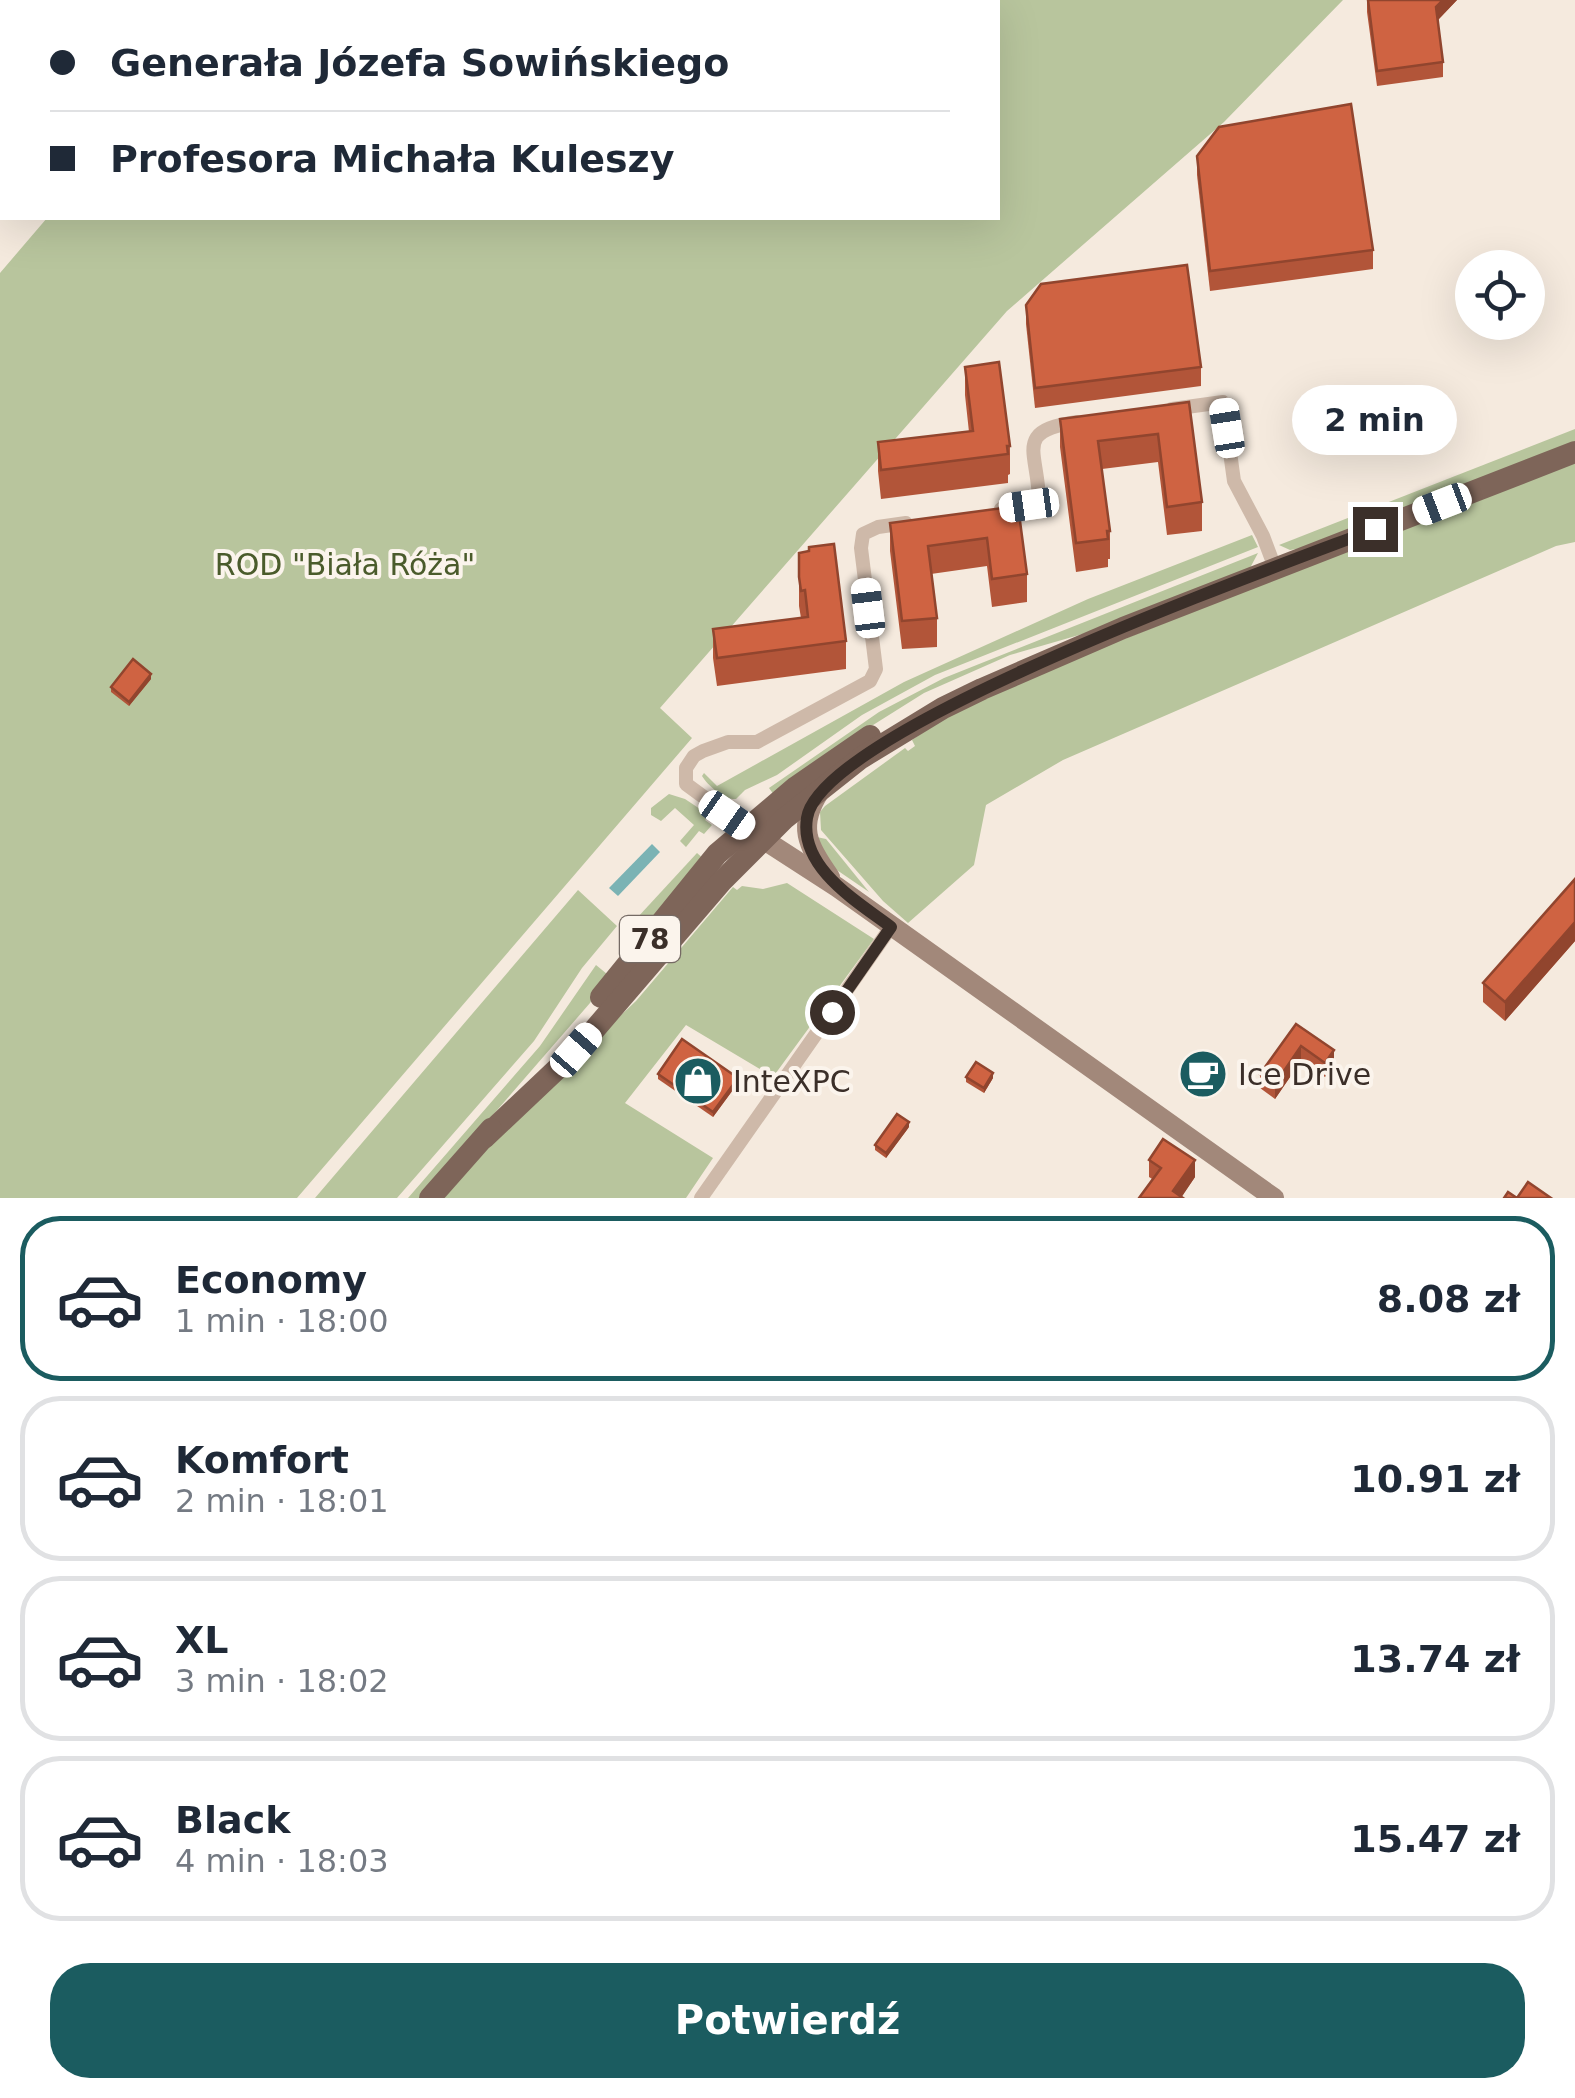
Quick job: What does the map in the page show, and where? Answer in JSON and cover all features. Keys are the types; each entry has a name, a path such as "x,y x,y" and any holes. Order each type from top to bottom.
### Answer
{"main road":[{"name":"78","path":"430,1198 484,1138 717,854 755,834 861,758 943,708 1123,628 1575,452"},
{"name":"78","path":"484,1138 576,1050 755,834 846,750 921,705 1013,660 1123,628"}],"street":[{"path":"1166,410 1223,402 1234,482 1275,568"},
{"path":"991,511 1039,500 1033,443 1038,432 1089,420"},
{"path":"916,522 878,527 863,534 861,548 876,668 870,681 757,742 728,742 703,751 702,760 686,776 686,784 837,886 1274,1198"},
{"path":"822,788 808,811 807,833 818,860 837,886"},
{"path":"700,1198 891,927"}],"green space":[{"name":"ROD \"Biała Róża\"","path":"1000,0 1343,0 1224,122 1007,311 660,708 692,738 297,1198 0,1198 0,273 45,220 1000,220"},
{"path":"1575,429 1575,441 1302,548 1290,550 1279,545"},
{"path":"1575,461 1575,542 1556,546 1063,760 986,805 974,865 908,923 883,901 821,830 820,812 825,806 905,748 908,751 915,746 912,740 969,700"},
{"path":"1252,535 1258,547 935,675 862,715 736,799 717,792 702,776 704,773 717,786 904,682 1088,599"},
{"path":"1258,553 1250,568 1086,633 1010,655 924,693 811,764 774,795 769,788 879,712 944,678"},
{"path":"669,794 685,799 709,815 705,820 712,825 704,834 699,831 686,847 680,841 694,825 675,808 661,821 651,815 651,808"},
{"path":"812,836 826,839 869,892 831,866"},
{"path":"697,853 705,860 636,941 625,931"},
{"path":"787,883 874,939 773,1077 686,1025 625,1103 713,1158 686,1198 444,1198 522,1108 636,1001 733,887 763,889"},
{"path":"578,890 617,926 582,968 534,1041 397,1198 315,1198"},
{"path":"596,965 607,974 590,1003 421,1198 408,1198 540,1046"}],"water":[{"path":"652,844 660,852 618,896 609,888"}],"building":[{"path":"1368,0 1443,0 1436,7 1443,62 1377,71"},
{"path":"1351,104 1373,250 1210,271 1197,156 1219,127"},
{"path":"1187,265 1201,367 1035,388 1026,305 1041,284"},
{"path":"999,362 1008,454 881,470 878,442 973,431 965,367"},
{"path":"1189,402 1202,502 1167,507 1158,434 1098,441 1110,531 1108,539 1076,543 1060,419"},
{"path":"1018,506 1027,574 992,579 987,538 928,546 937,618 902,621 890,523"},
{"path":"834,544 846,641 717,658 713,629 808,617 799,577 799,553 809,551 809,547"},
{"path":"133,659 151,674 129,702 111,687"},
{"path":"1575,879 1575,922 1505,1002 1483,983"},
{"path":"1296,1024 1334,1050 1325,1063 1301,1046 1275,1084 1260,1074"},
{"name":"InteXPC","path":"682,1039 738,1078 713,1112 658,1074"},
{"path":"976,1062 993,1073 984,1088 966,1077"},
{"path":"897,1114 909,1122 886,1153 875,1145"},
{"path":"1163,1139 1195,1160 1173,1191 1183,1198 1139,1198 1161,1168 1149,1160"},
{"path":"1528,1182 1551,1198 1517,1198"}],"place":[{"name":"Ice Drive","path":"1203,1074"},
{"name":"InteXPC","path":"698,1081"}],"route":[{"path":"832,1012 891,927 837,886 810,846 807,818 822,788 861,758 982,688 1375,529"}]}
